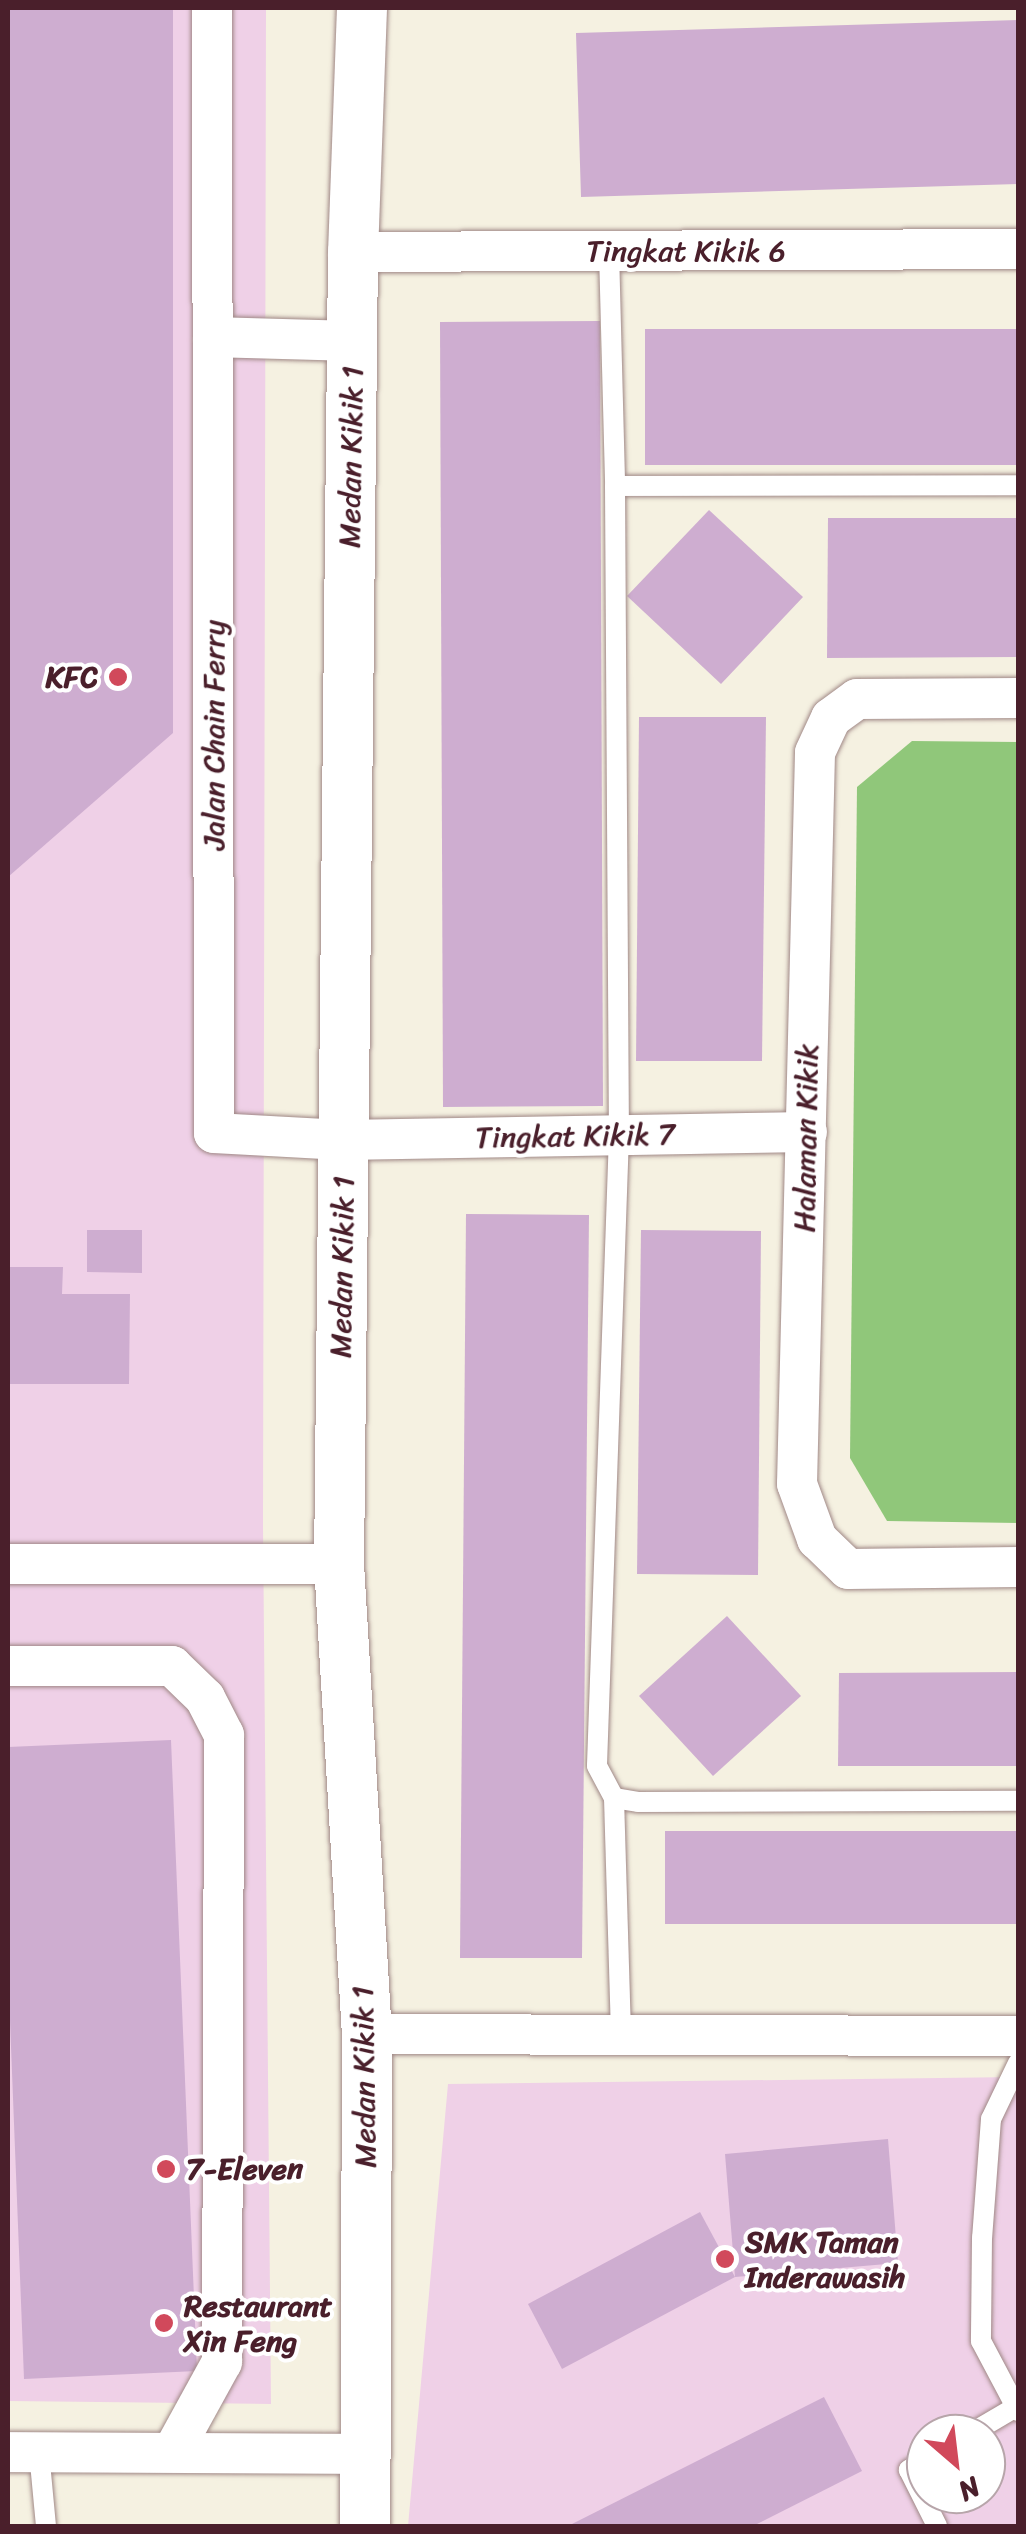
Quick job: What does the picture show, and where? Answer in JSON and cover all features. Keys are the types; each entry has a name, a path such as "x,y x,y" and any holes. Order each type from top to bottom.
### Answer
{"street":[{"name":"Jalan Chain Ferry","path":"212,8 214,1133"},
{"name":"Medan Kikik 1","path":"362,8 352,252 339,1564 367,2034 362,2454 366,2526"},
{"name":"Tingkat Kikik 6","path":"352,252 1018,249"},
{"path":"213,337 352,341"},
{"name":"Halaman Kikik","path":"1018,698 857,698 832,718 815,753 797,1484 817,1539 848,1569 1018,1567"},
{"name":"Tingkat Kikik 7","path":"214,1133 344,1140 807,1132"},
{"path":"8,1564 339,1564"},
{"path":"8,1666 172,1666 205,1698 224,1735 222,2362 173,2451"},
{"path":"367,2034 1018,2036"},
{"path":"23,2452 362,2454"}],"lane":[{"path":"609,252 616,486 619,1135 597,1766 614,1798 621,2034"},
{"path":"616,486 1018,485"},
{"path":"614,1798 638,1802 1018,1801"},
{"path":"1017,2409 981,2341 982,2238 991,2118 1018,2064"},
{"path":"23,2452 46,2526"}],"shaded area":[{"path":"8,8 266,8 263,1526 271,2404 8,2401"},
{"name":"SMK Taman Inderawasih","path":"1018,2077 1018,2526 408,2526 448,2084"}],"green space":[{"path":"912,741 1018,742 1018,1523 887,1521 850,1458 857,787"}],"building":[{"path":"8,8 173,8 173,733 8,877"},
{"path":"1018,20 1018,184 581,197 576,33"},
{"path":"600,321 603,1106 443,1107 440,322"},
{"path":"645,329 1018,329 1018,465 645,465"},
{"path":"709,510 803,597 721,684 627,596"},
{"path":"828,518 1018,518 1018,657 827,658"},
{"path":"639,717 766,717 762,1061 636,1061"},
{"path":"466,1214 589,1215 582,1958 460,1958"},
{"path":"87,1230 142,1230 142,1273 87,1272"},
{"path":"641,1230 761,1231 758,1575 637,1574"},
{"path":"8,1267 63,1267 62,1294 130,1294 129,1384 8,1384"},
{"path":"727,1616 801,1696 713,1776 639,1696"},
{"path":"1018,1672 1018,1766 838,1766 839,1673"},
{"path":"171,1740 197,2371 24,2379 8,1970 8,1747"},
{"path":"665,1831 1018,1831 1018,1924 665,1924"},
{"path":"888,2139 898,2263 735,2277 725,2154"},
{"path":"700,2212 735,2277 562,2369 528,2304"},
{"path":"824,2397 862,2471 753,2526 568,2526"}],"place":[{"name":"KFC","path":"118,677"},
{"name":"7-Eleven","path":"166,2169"},
{"name":"SMK Taman Inderawasih","path":"725,2259"},
{"name":"Restaurant Xin Feng","path":"164,2323"}]}
